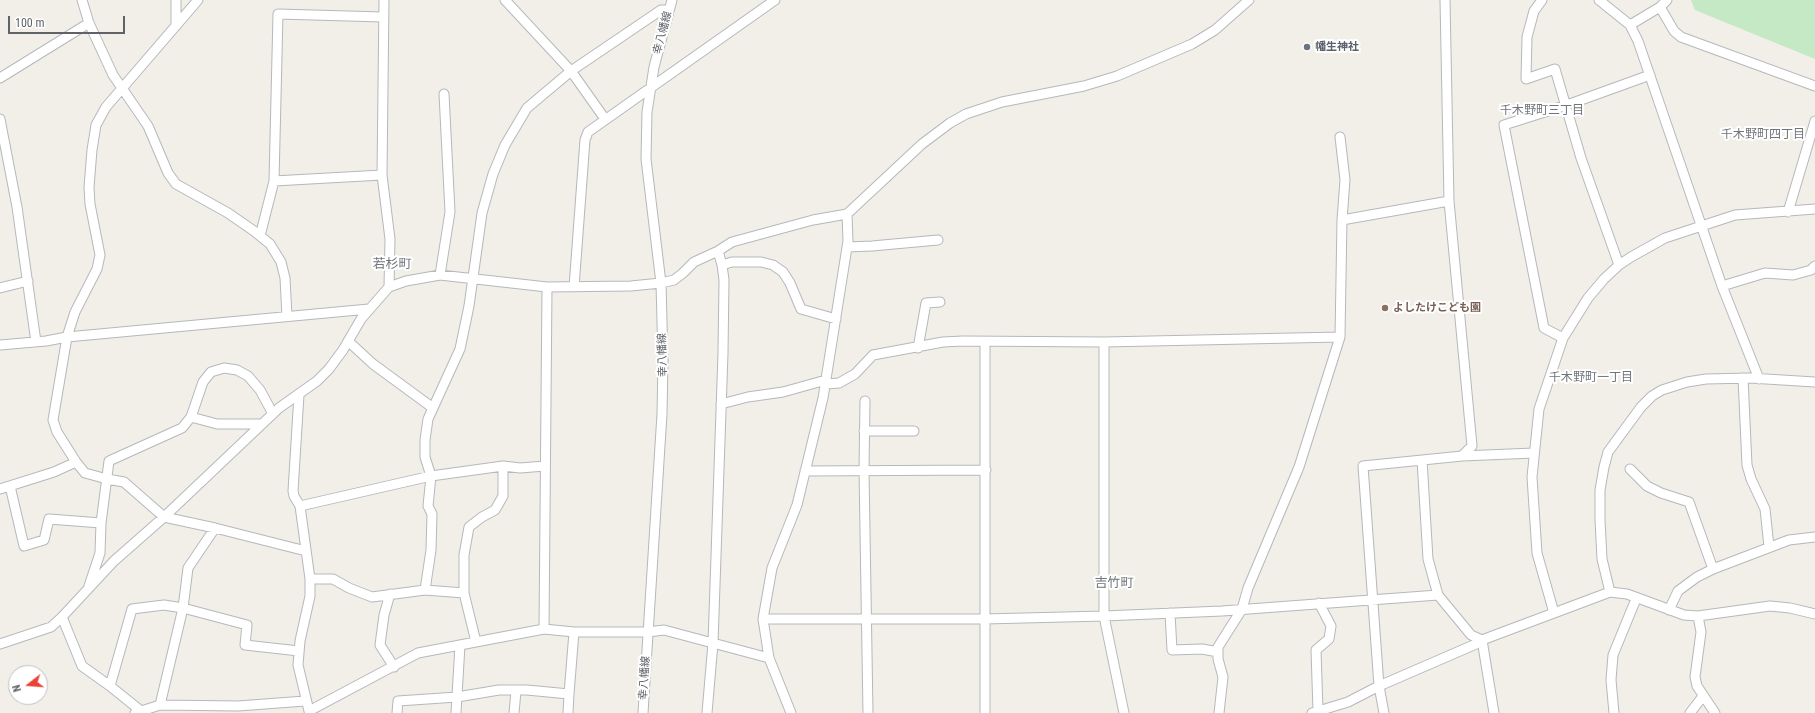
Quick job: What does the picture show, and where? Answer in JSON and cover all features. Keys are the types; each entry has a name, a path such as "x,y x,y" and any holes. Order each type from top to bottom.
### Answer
{"street":[{"path":"82,0 89,23 113,75 148,126 162,163 176,184 228,213 270,244 281,262 285,278 287,316"},
{"path":"176,0 176,26"},
{"path":"198,0 122,87 106,107 96,125 89,187 90,204 100,255 97,269 75,312 67,337 53,420 56,432 85,473 124,482 164,518 215,528 306,551"},
{"path":"384,0 382,175 390,239 389,287"},
{"path":"505,0 571,71 605,119"},
{"name":"幸八幡線","path":"643,713 662,414 663,361 661,283 646,159 647,112 654,67 672,0"},
{"path":"574,287 585,140 588,132 775,0"},
{"path":"0,644 51,627 62,617 114,561 164,518 262,424 273,414 317,382 329,370 361,319 389,287 406,281 440,275 472,280 547,287 631,286 674,280 694,262 718,251 732,242 813,220 847,214 922,144 950,123 966,114 1002,102 1084,86 1117,76 1192,44 1215,30 1249,0"},
{"path":"1445,0 1449,201 1472,446 1462,456"},
{"path":"1542,0 1534,11 1527,37 1526,79 1555,69 1581,158 1619,265"},
{"path":"1599,0 1630,25 1638,41 1722,286 1759,379"},
{"path":"1630,25 1664,3 1674,31 1681,37 1815,86"},
{"path":"425,590 431,550 432,514 428,506 431,476 425,457 425,440 428,419 460,349 469,306 482,214 493,174 505,145 527,108 571,71 661,10 669,10"},
{"path":"260,236 274,181 278,14 383,17"},
{"path":"0,78 89,23"},
{"path":"1562,338 1544,328 1504,125 1566,106 1650,75"},
{"path":"440,275 450,212 444,94"},
{"path":"0,119 3,154 17,207 36,342"},
{"path":"1788,212 1815,121"},
{"path":"1219,713 1223,677 1218,659 1218,647 1242,609 1248,588 1298,467 1340,337 1342,220 1345,180 1340,137"},
{"path":"274,181 382,175"},
{"path":"1342,220 1449,201"},
{"path":"1554,613 1537,553 1532,477 1539,409 1562,338 1588,298 1604,279 1631,256 1665,238 1735,215 1815,209"},
{"path":"791,713 769,658 763,619 772,568 796,505 826,382 847,246 847,214"},
{"path":"847,246 872,246 938,240"},
{"path":"707,713 713,643 724,313 722,265 718,251"},
{"path":"722,265 732,262 761,262 773,265 783,272 790,283 801,309 836,319"},
{"path":"1722,286 1765,273 1793,276 1811,270 1815,266"},
{"path":"0,288 28,281"},
{"path":"544,629 544,466 547,287"},
{"path":"918,348 926,303 940,302"},
{"path":"0,345 36,342 67,337 369,309"},
{"path":"721,404 748,397 783,392 826,382 839,383 855,374 873,355 918,348 943,342 1104,342 1340,337"},
{"path":"348,341 373,364 433,408"},
{"path":"985,342 985,713"},
{"path":"1104,342 1104,616 1124,713"},
{"path":"87,590 100,553 101,523 109,461 182,428 191,417 204,382 211,372 224,368 237,370 248,376 260,390 273,414"},
{"path":"1743,378 1747,465 1751,479 1764,509 1768,547"},
{"path":"1610,592 1602,560 1600,490 1608,452 1641,407 1652,396 1662,390 1687,382 1706,379 1743,378 1815,382"},
{"path":"298,396 293,491 294,496 300,506 310,579 310,596 299,651 298,665 305,702 309,711 418,653 544,629 574,632 648,632 664,630 769,658"},
{"path":"865,401 864,470 868,713"},
{"path":"191,417 218,424 262,424"},
{"path":"864,431 914,431"},
{"path":"1384,713 1378,686 1363,466 1462,456 1534,453"},
{"path":"1422,460 1428,559 1438,595 1471,636 1482,640"},
{"path":"0,489 54,472 76,462"},
{"path":"300,506 431,476 503,466 520,468 544,466"},
{"path":"476,642 464,593 464,555 469,527 482,517 495,510 503,496 503,466"},
{"path":"1630,469 1647,486 1661,493 1689,502 1713,569"},
{"path":"805,471 986,470"},
{"path":"10,486 24,546 44,540 49,519 101,523"},
{"path":"160,705 183,608 188,568 215,528"},
{"path":"1669,610 1678,591 1697,577 1713,569 1789,540 1815,537"},
{"path":"310,579 333,579 349,588 372,597 425,590 464,593"},
{"path":"1319,603 1331,626 1329,639 1316,650 1315,712 1348,702 1378,686 1482,640 1610,592 1627,594 1636,599 1684,615 1698,616 1770,606 1790,608 1815,614"},
{"path":"390,594 384,615 380,645 394,667"},
{"path":"763,619 984,619 1104,616 1242,609 1438,595"},
{"path":"1614,713 1611,680 1613,655 1636,599"},
{"path":"110,686 132,609 164,605 183,608 247,625 245,645 299,651"},
{"path":"1170,613 1172,650 1202,649 1218,652"},
{"path":"1698,616 1701,632 1696,677 1697,686 1715,713"},
{"path":"62,617 82,666 110,686 137,712 160,705 174,709 238,709 305,702"},
{"path":"568,713 574,632"},
{"path":"1482,640 1494,713"},
{"path":"456,713 460,645"},
{"path":"397,713 398,701 457,696 498,690 527,690 569,694"},
{"path":"514,713 516,691"},
{"path":"1690,713 1703,696"}],"green space":[{"path":"1691,0 1815,0 1815,59 1695,10"}],"place":[{"name":"幡生神社","path":"1307,47"},
{"name":"よしたけこども園","path":"1385,308"}],"district":[{"name":"千木野町三丁目","path":"1542,111"},
{"name":"千木野町四丁目","path":"1763,135"},
{"name":"若杉町","path":"392,265"},
{"name":"千木野町一丁目","path":"1591,378"},
{"name":"吉竹町","path":"1114,584"}]}
